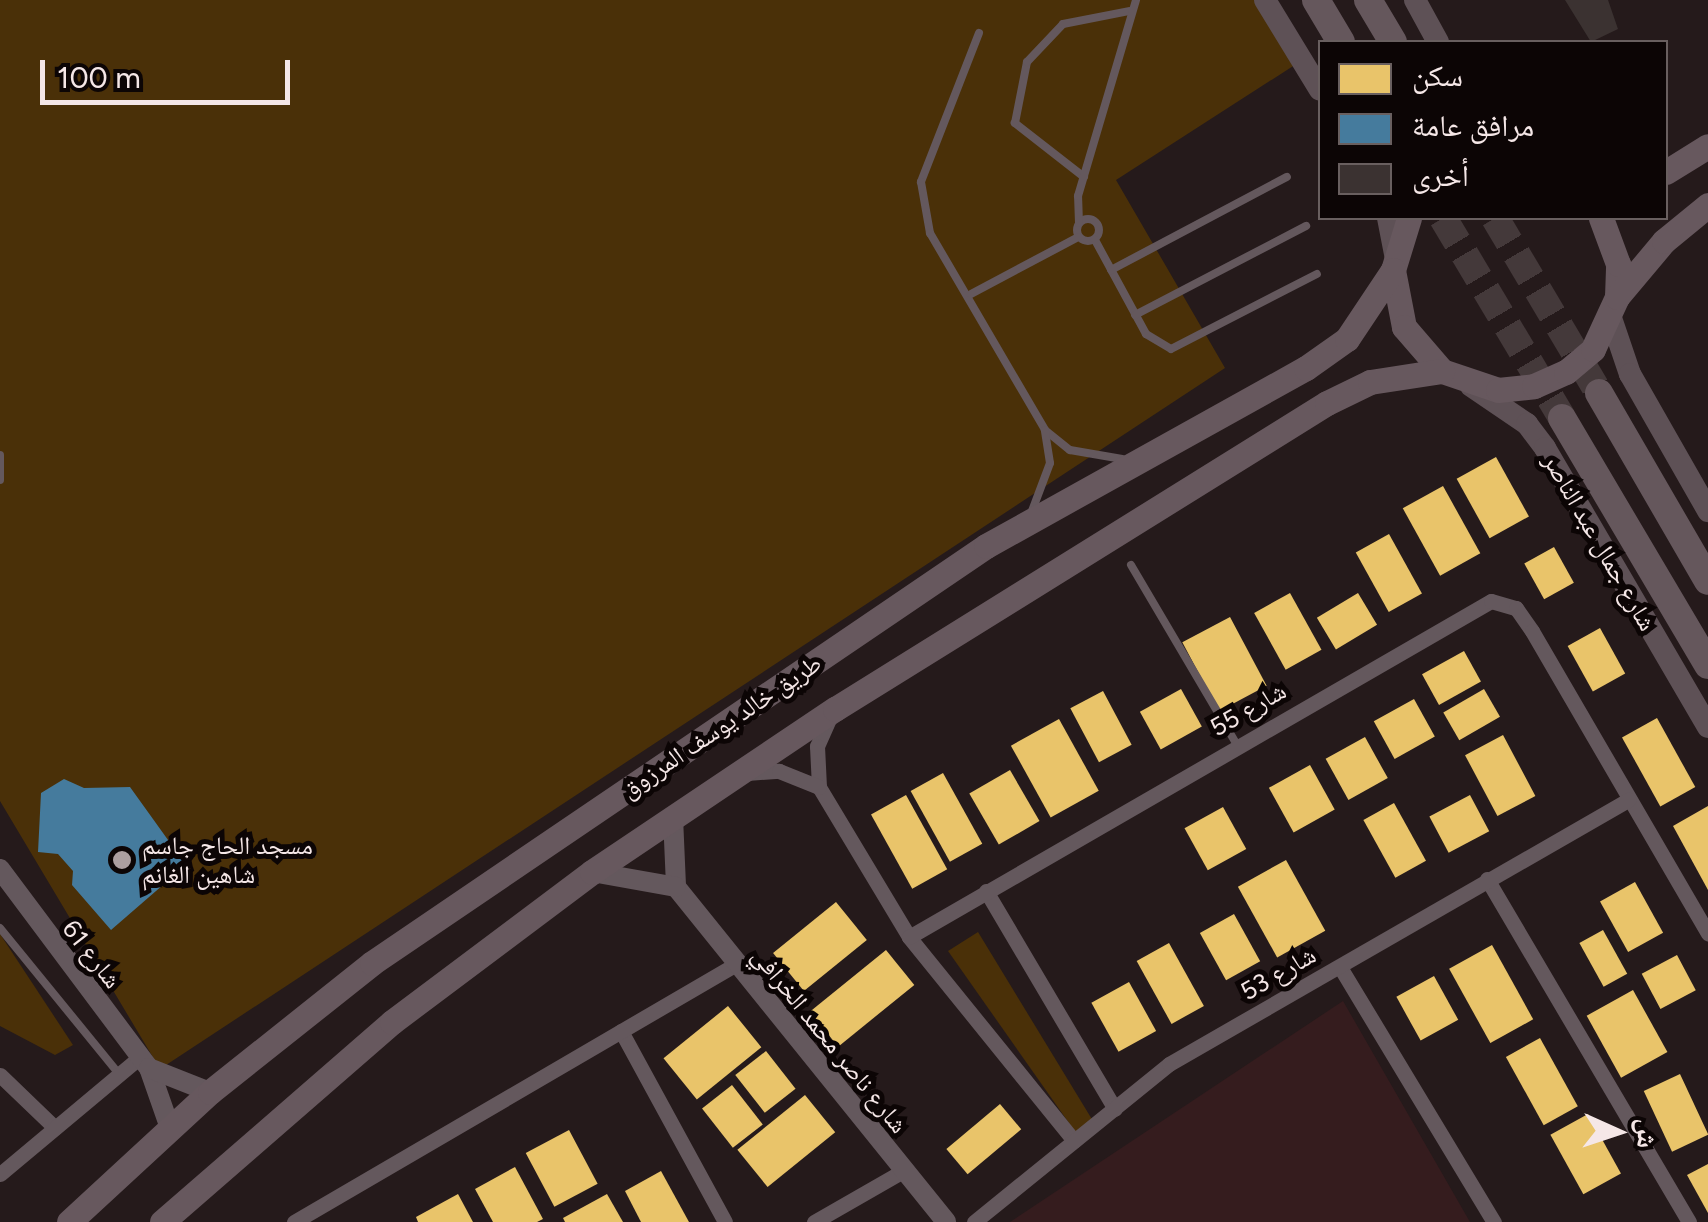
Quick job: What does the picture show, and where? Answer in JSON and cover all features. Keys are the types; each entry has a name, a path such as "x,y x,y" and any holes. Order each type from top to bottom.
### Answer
{"highway":[{"path":"1316,0 1340,40"},
{"path":"1368,0 1392,40"},
{"path":"1599,394 1708,581"},
{"name":"شارع جمال عبد الناصر","path":"1562,418 1708,665"}],"main road":[{"path":"1266,0 1318,87"},
{"path":"1415,0 1437,40"},
{"path":"1668,171 1708,146"},
{"path":"1614,308 1664,241 1708,205"},
{"path":"1388,220 1404,327 1453,376"},
{"name":"طريق خالد يوسف المرزوق","path":"69,1222 210,1092 372,963 1024,522 1347,339 1371,312 1408,220"},
{"path":"1602,220 1618,264 1614,308 1630,374 1708,511"},
{"name":"طريق خالد يوسف المرزوق","path":"162,1222 392,1022 592,872 834,709 1327,403 1387,377 1453,376 1516,388 1566,372 1593,348 1614,308"},
{"name":"شارع جمال عبد الناصر","path":"1453,376 1527,424 1545,448 1708,726"}],"street":[{"name":"شارع 55","path":"908,937 1480,604 1516,608 1628,800"},
{"path":"834,709 817,746 819,788 908,937 1074,1142"},
{"path":"735,776 778,771 819,788"},
{"path":"1628,800 1708,933"},
{"name":"شارع 53","path":"974,1222 1169,1064 1628,800"},
{"path":"592,872 676,887 673,817"},
{"name":"شارع 61","path":"0,869 145,1062 170,1128"},
{"path":"1487,880 1689,1222"},
{"name":"شارع ناصر محمد الخرافي","path":"676,887 946,1222"},
{"path":"986,891 1115,1109"},
{"path":"294,1222 736,964"},
{"path":"1340,967 1494,1222"},
{"path":"621,1032 725,1222"},
{"path":"0,1174 119,1074 145,1062 210,1092"},
{"path":"0,1074 55,1128"},
{"path":"814,1222 903,1171"}],"lane":[{"path":"1078,236 1084,177 1128,11 1136,0"},
{"path":"1084,177 1016,124 1027,62 1063,24 1128,11"},
{"path":"979,33 921,182 930,233 970,294 1045,430 1050,462 1042,495 1024,522"},
{"path":"1111,270 1288,178"},
{"path":"1079,223 1096,222 1094,240 1152,341 1180,348 1316,274"},
{"path":"1135,314 1306,226"},
{"path":"970,294 1078,236 1094,240"},
{"path":"1045,430 1070,450 1100,460 1132,459"},
{"path":"0,455 0,480"},
{"path":"1131,565 1237,745"},
{"path":"0,928 119,1074"}],"shaded area":[{"path":"0,0 1271,0 1304,59 1116,180 1225,368 160,1069 0,801"},
{"path":"978,932 1093,1121 1076,1133 948,951"},
{"path":"0,934 73,1045 55,1055 0,1026"},
{"path":"1343,1001 1470,1222 1010,1222"}],"building: سكن":[{"path":"1496,457 1529,516 1490,538 1457,479"},
{"path":"1443,486 1480,553 1440,576 1403,508"},
{"path":"1389,534 1422,593 1389,612 1356,552"},
{"path":"1554,547 1574,583 1544,599 1524,563"},
{"path":"1290,593 1322,650 1286,670 1254,613"},
{"path":"1358,593 1377,625 1336,649 1317,618"},
{"path":"1230,617 1267,686 1219,711 1182,642"},
{"path":"1600,628 1625,673 1593,691 1568,646"},
{"path":"1464,651 1481,682 1439,705 1422,674"},
{"path":"1181,689 1202,727 1161,749 1140,712"},
{"path":"1484,689 1500,717 1459,740 1443,712"},
{"path":"1103,691 1132,745 1099,762 1070,708"},
{"path":"1414,699 1435,737 1395,759 1374,721"},
{"path":"1657,718 1695,787 1660,806 1622,737"},
{"path":"1059,719 1099,791 1051,817 1011,746"},
{"path":"1503,735 1535,796 1497,816 1465,755"},
{"path":"1365,737 1388,778 1348,800 1326,759"},
{"path":"1310,765 1335,810 1294,832 1269,788"},
{"path":"1010,770 1040,821 999,845 969,794"},
{"path":"943,773 982,844 950,862 911,791"},
{"path":"906,795 947,869 912,889 871,814"},
{"path":"1470,795 1489,831 1449,853 1429,817"},
{"path":"1394,803 1426,861 1395,878 1363,820"},
{"path":"1708,806 1708,890 1673,826"},
{"path":"1223,807 1246,849 1208,870 1185,828"},
{"path":"1286,860 1325,931 1277,958 1238,887"},
{"path":"1635,882 1663,933 1628,952 1600,901"},
{"path":"836,902 867,940 804,991 773,953"},
{"path":"1234,914 1260,961 1226,980 1200,933"},
{"path":"1603,930 1627,974 1604,987 1579,943"},
{"path":"1169,943 1204,1006 1172,1024 1137,961"},
{"path":"1492,945 1533,1019 1490,1043 1449,969"},
{"path":"886,950 914,985 838,1047 810,1012"},
{"path":"1677,955 1696,990 1660,1009 1642,974"},
{"path":"1434,976 1458,1020 1421,1041 1396,997"},
{"path":"1129,982 1156,1031 1119,1052 1091,1003"},
{"path":"1633,990 1667,1052 1621,1078 1587,1016"},
{"path":"728,1006 761,1047 697,1099 663,1058"},
{"path":"1540,1038 1578,1106 1544,1125 1506,1057"},
{"path":"766,1051 796,1089 765,1113 735,1075"},
{"path":"1680,1074 1708,1135 1672,1152 1644,1091"},
{"path":"732,1085 763,1124 733,1148 702,1108"},
{"path":"805,1095 835,1132 768,1187 737,1150"},
{"path":"1000,1104 1021,1129 968,1174 946,1149"},
{"path":"1588,1114 1621,1173 1583,1194 1550,1135"},
{"path":"569,1130 598,1184 554,1207 526,1153"},
{"path":"1708,1164 1708,1213 1687,1175"},
{"path":"515,1167 543,1219 493,1222 475,1189"},
{"path":"661,1171 689,1222 641,1222 625,1191"},
{"path":"458,1194 473,1222 418,1222 416,1217"},
{"path":"607,1194 623,1222 565,1222 563,1218"}],"building: مرافق عامة":[{"name":"مسجد الحاج جاسم شاهين الغانم","path":"64,779 84,788 130,787 186,865 111,930 72,885 73,871 58,854 38,852 41,793"}],"building: أخرى":[{"path":"1565,0 1608,0 1618,29 1590,40"}],"tunnel":[{"path":"1444,220 1562,418"},
{"path":"1496,220 1599,393"}],"place":[{"name":"مسجد الحاج جاسم شاهين الغانم","path":"122,860"}]}
